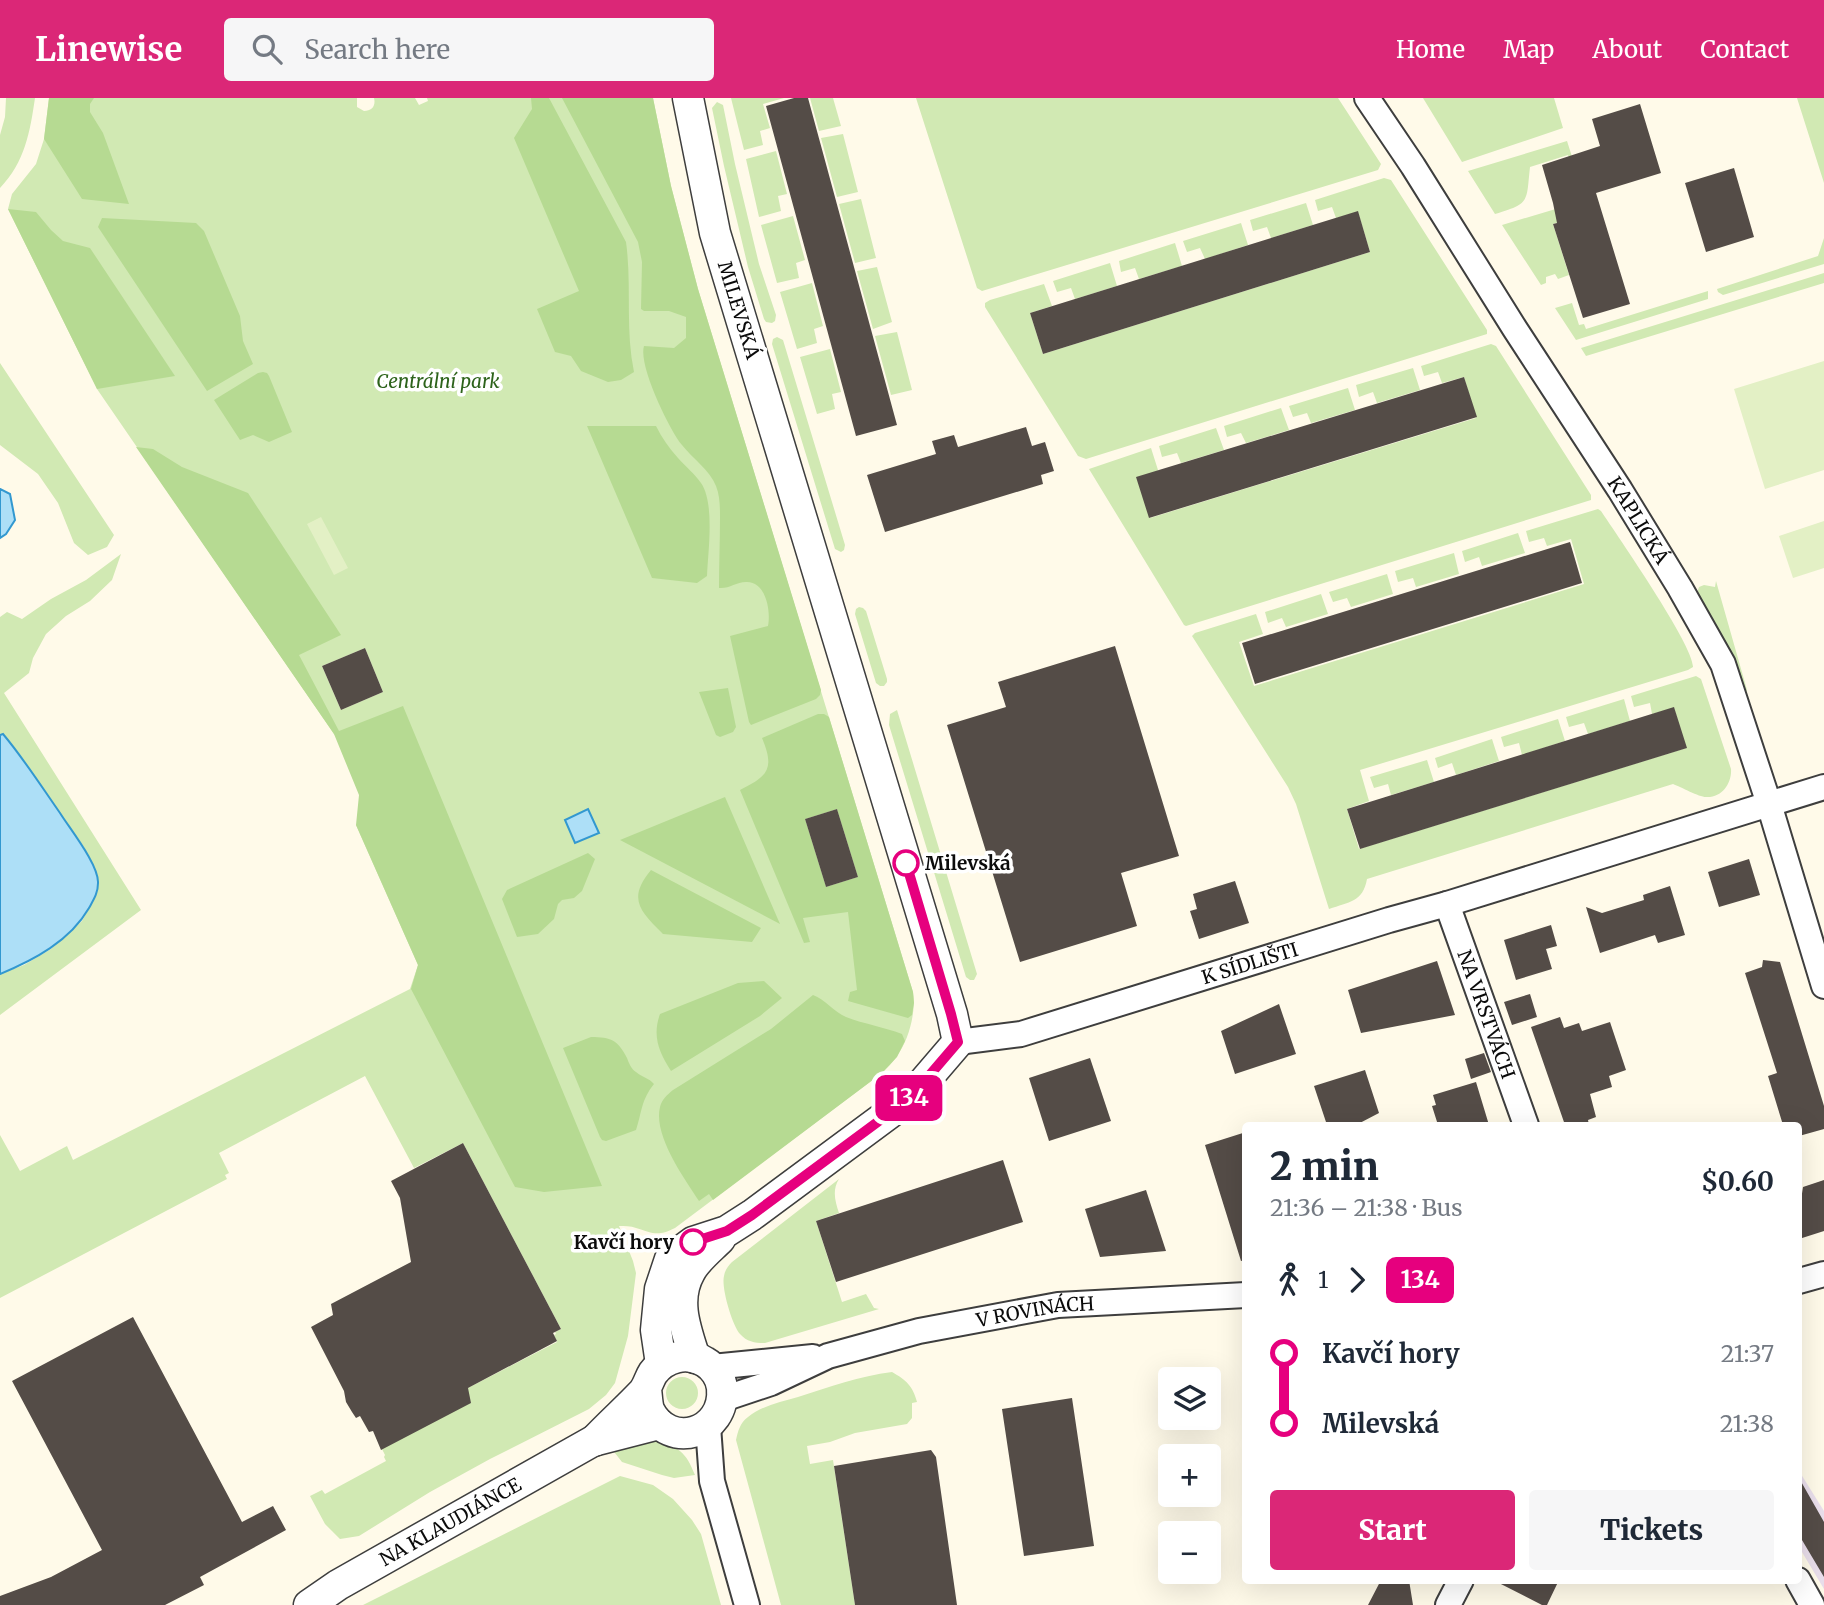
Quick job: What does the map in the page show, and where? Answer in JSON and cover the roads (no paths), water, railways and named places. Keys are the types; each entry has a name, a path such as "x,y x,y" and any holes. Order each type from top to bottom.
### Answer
{"street":[{"name":"MILEVSKÁ","path":"688,98 715,233 948,1000 958,1042"},
{"name":"KAPLICKÁ","path":"1367,98 1413,166 1514,330 1620,490 1723,664 1824,986"},
{"name":"K SÍDLIŠTI","path":"958,1042 1021,1034 1824,788"},
{"name":"NA VRSTVÁCH","path":"1447,904 1526,1122"},
{"path":"682,1428 718,1414 723,1399 721,1381 703,1362 682,1319 683,1290 690,1270 727,1231 910,1098 958,1042"},
{"path":"727,1231 693,1242 670,1259 660,1289 654,1376 648,1408 682,1428 712,1481 747,1605"},
{"path":"1802,1280 1824,1273"},
{"name":"V ROVINÁCH","path":"723,1399 771,1383 828,1356 919,1331 1058,1305 1242,1295"},
{"path":"654,1376 671,1358 683,1356 703,1362"},
{"name":"V ROVINÁCH","path":"703,1362 828,1356"},
{"name":"NA KLAUDIÁNCE","path":"309,1605 338,1585 593,1441 654,1376"},
{"name":"NA KLAUDIÁNCE","path":"593,1441 682,1428"},
{"path":"1448,1605 1459,1584"},
{"path":"1800,1584 1812,1605"}],"water":[{"path":"0,489 10,494 15,520 0,538"},
{"path":"3,734 83,847 94,867 98,883 93,902 72,930 38,956 0,974 0,735"},
{"path":"588,809 599,833 575,843 565,820"}],"place":[{"name":"Milevská","path":"906,863"},
{"name":"Kavčí hory","path":"693,1242"}],"park label":[{"name":"Centrální park","path":"438,381"}]}
